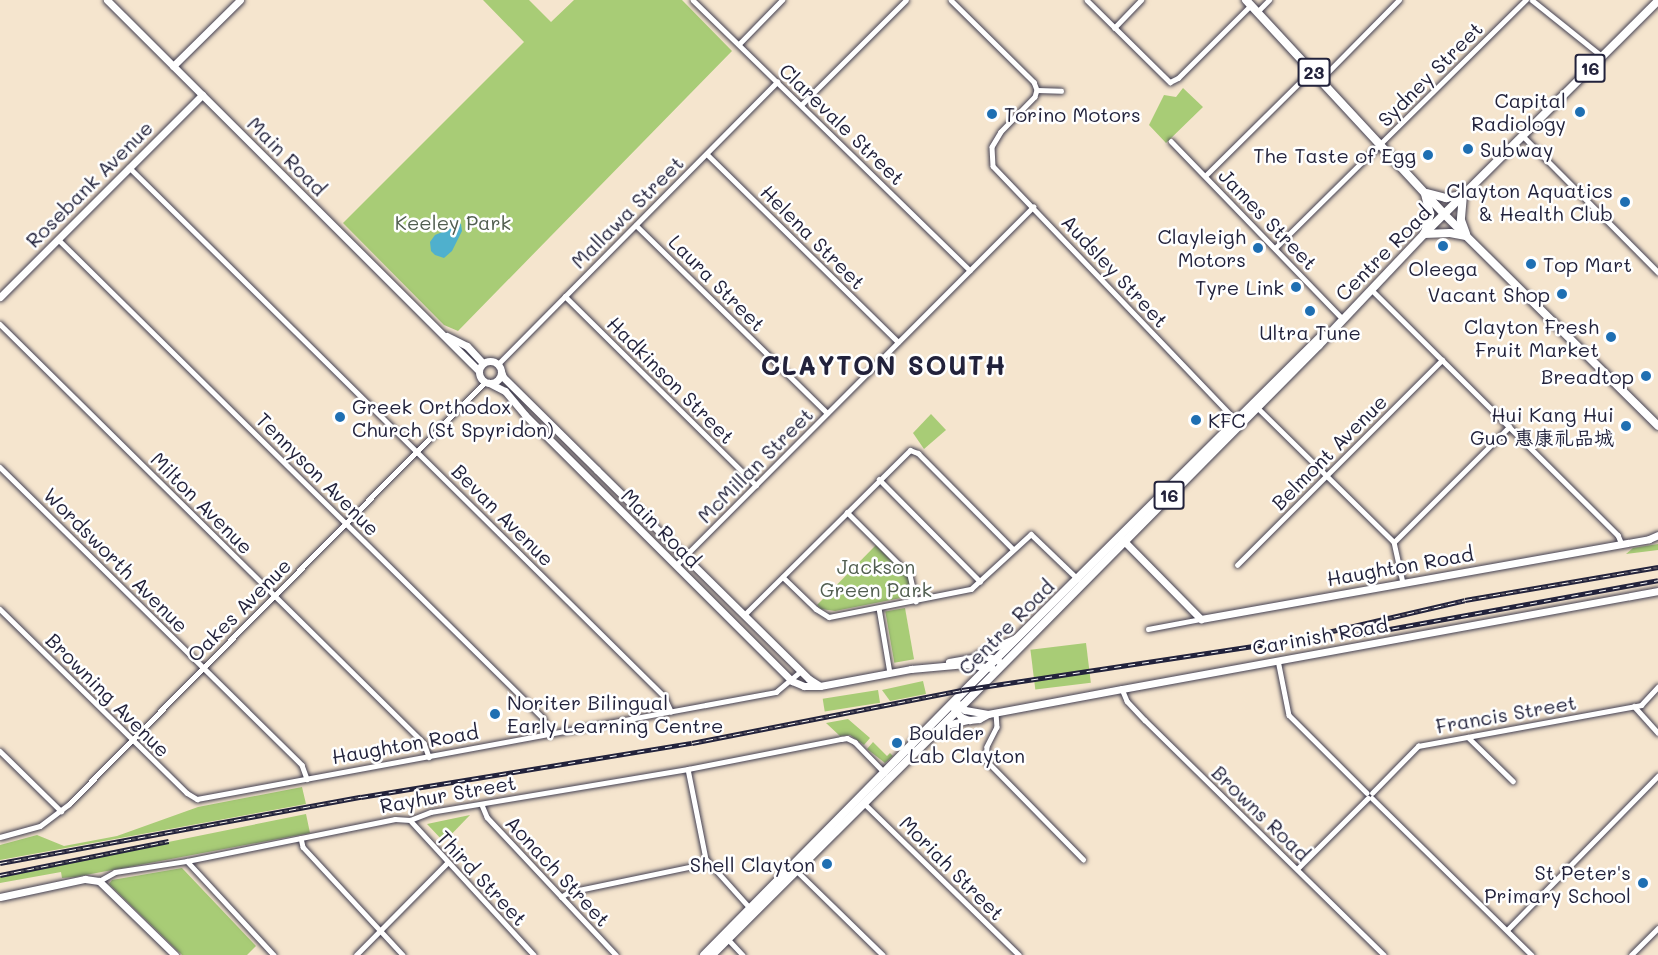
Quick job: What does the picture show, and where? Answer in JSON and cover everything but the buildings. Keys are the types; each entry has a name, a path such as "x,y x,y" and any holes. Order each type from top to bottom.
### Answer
{"main road":[{"name":"Main Road","path":"107,0 479,370"},
{"path":"173,66 240,0"},
{"name":"Centre Road","path":"795,868 864,803 887,775 942,726 977,679 996,665 1658,1"},
{"name":"23","path":"1249,3 1444,214 1658,426"},
{"name":"Rosebank Avenue","path":"0,297 202,95"},
{"path":"1425,193 1446,198 1463,195 1461,220 1466,236 1450,232 1424,234 1430,214 1425,193"},
{"name":"Main Road","path":"444,335 467,346 483,363"},
{"path":"492,361 500,367 497,381 487,383 480,377 479,370 483,363 492,361"},
{"name":"Main Road","path":"500,367 503,377 801,671"},
{"name":"Main Road","path":"487,383 505,391 525,415 588,479 792,681"},
{"path":"588,479 597,470"},
{"name":"Haughton Road","path":"1201,619 1658,534"},
{"path":"1122,539 1201,619"},
{"name":"Centre Road","path":"704,955 795,868 956,707 970,698 1020,635 1122,539"},
{"path":"711,600 720,591"},
{"name":"Carinish Road","path":"956,707 996,713 1658,591"},
{"path":"967,661 1020,635"},
{"path":"792,681 804,686 820,686 967,661 996,665"},
{"path":"967,661 977,679"},
{"path":"801,671 820,686"},
{"path":"970,698 971,704 984,713"},
{"path":"956,707 969,720"},
{"name":"Carinish Road","path":"942,726 969,720 984,713"},
{"name":"Rayhur Street","path":"0,897 85,879 99,881"},
{"path":"99,881 175,955"},
{"name":"Centre Road","path":"712,955 752,910"}],"street":[{"name":"Clarevale Street","path":"693,0 970,270"},
{"path":"739,44 782,0"},
{"path":"801,105 906,0"},
{"path":"951,0 1034,82 1037,90 1061,91"},
{"path":"1087,0 1170,82 1178,78 1249,3"},
{"path":"1114,28 1142,0"},
{"path":"1257,12 1269,0"},
{"path":"1321,79 1399,0"},
{"name":"Sydney Street","path":"1275,248 1526,0"},
{"path":"1532,0 1602,56"},
{"path":"1206,175 1312,70"},
{"name":"Mallawa Street","path":"500,367 565,296 777,82"},
{"name":"Audsley Street","path":"1037,90 1035,97 1001,132 992,147 993,166 1238,422"},
{"path":"1523,136 1658,272"},
{"name":"James Street","path":"1171,141 1342,318"},
{"name":"Helena Street","path":"707,154 898,342"},
{"name":"Bevan Avenue","path":"129,166 664,696 671,711"},
{"name":"McMillan Street","path":"676,566 1033,207"},
{"name":"Laura Street","path":"636,225 827,413"},
{"name":"Tennyson Avenue","path":"58,239 543,718 550,735"},
{"path":"1371,289 1618,535 1621,542"},
{"name":"Hadkinson Street","path":"565,296 756,485"},
{"name":"Milton Avenue","path":"0,324 424,743 429,757"},
{"name":"Belmont Avenue","path":"1237,565 1442,360"},
{"name":"Oakes Avenue","path":"0,837 40,826 61,811 487,383"},
{"path":"1255,405 1394,542 1403,583"},
{"path":"1394,542 1509,427"},
{"path":"744,615 905,452 914,451 1013,549"},
{"name":"Wordsworth Avenue","path":"0,466 302,765 307,779"},
{"path":"879,479 980,581"},
{"path":"847,512 910,575 916,601"},
{"path":"783,577 816,609 829,617 971,589 1028,535 1035,535 1078,579"},
{"path":"879,608 890,673"},
{"name":"Browning Avenue","path":"0,609 132,740 187,793 197,799"},
{"name":"Haughton Road","path":"1148,629 1201,619"},
{"path":"1278,660 1289,715 1532,955"},
{"name":"Haughton Road","path":"197,799 776,692 792,681 801,671"},
{"name":"Francis Street","path":"1297,869 1418,746 1641,705 1658,687"},
{"name":"Browns Road","path":"1122,689 1127,701 1138,714 1384,955"},
{"path":"1634,706 1658,733"},
{"path":"996,713 997,727 987,747 986,760 1083,859"},
{"path":"1468,737 1513,782"},
{"name":"Rayhur Street","path":"99,881 115,872 187,861 394,819 410,820 431,812 482,805 847,738 887,775"},
{"path":"0,751 61,811"},
{"path":"688,768 708,862 752,910"},
{"path":"1508,930 1658,776"},
{"name":"Moriah Street","path":"864,803 1018,955"},
{"name":"Aonach Street","path":"482,805 487,817 616,955"},
{"name":"Third Street","path":"410,820 447,863 534,955"},
{"path":"301,838 303,847 403,955"},
{"path":"187,861 274,955"},
{"path":"561,897 569,892 708,862"},
{"path":"356,955 447,863"},
{"path":"795,868 883,955"},
{"path":"1631,955 1658,928"},
{"path":"728,939 743,955"}],"green space":[{"name":"Keeley Park","path":"483,0 529,0 551,22 574,0 682,0 732,51 458,331 444,325 343,223 524,42"},
{"path":"1183,88 1203,107 1166,143 1149,125 1164,95 1176,97"},
{"path":"931,414 946,430 924,449 913,433"},
{"path":"1658,544 1658,550 1626,554 1633,548"},
{"name":"Jackson Green Park","path":"876,545 909,579 910,592 906,597 835,611 821,609 817,605"},
{"path":"905,608 914,659 894,663 885,611"},
{"path":"1086,643 1091,683 1035,690 1030,650"},
{"path":"923,681 926,694 890,701 882,690"},
{"path":"878,690 880,703 825,712 823,699"},
{"path":"848,719 870,738 864,745 850,735 840,736 826,723"},
{"path":"873,742 887,756 890,753 893,756 885,763 867,749"},
{"path":"302,787 306,804 0,860 0,845 37,835 64,846 117,836 198,807"},
{"path":"306,814 310,833 75,877 62,878 61,872 0,883 0,877 25,871"},
{"path":"470,815 444,842 427,824"},
{"path":"182,868 256,946 247,955 182,955 109,884 112,880"}],"water":[{"path":"456,219 461,224 462,231 452,251 444,258 435,255 431,251 430,242 435,235 447,230 452,221"}],"railway":[{"path":"0,863 361,797 692,743 962,690 1298,639 1465,600 1658,567"},
{"path":"1351,636 1658,580"},
{"path":"0,875 169,841"}],"place":[{"name":"Capital Radiology","path":"1580,112"},
{"name":"Torino Motors","path":"992,114"},
{"name":"Subway","path":"1468,149"},
{"name":"The Taste of Egg","path":"1428,155"},
{"name":"Clayton Aquatics & Health Club","path":"1625,202"},
{"name":"Oleega","path":"1443,246"},
{"name":"Clayleigh Motors","path":"1258,248"},
{"name":"Top Mart","path":"1531,264"},
{"name":"Tyre Link","path":"1296,287"},
{"name":"Vacant Shop","path":"1562,294"},
{"name":"Ultra Tune","path":"1310,311"},
{"name":"Clayton Fresh Fruit Market","path":"1611,337"},
{"name":"Breadtop","path":"1646,376"},
{"name":"Greek Orthodox Church (St Spyridon)","path":"340,417"},
{"name":"KFC","path":"1196,420"},
{"name":"Hui Kang Hui Guo 惠康礼品城","path":"1626,426"},
{"name":"Noriter Bilingual Early Learning Centre","path":"495,714"},
{"name":"Boulder Lab Clayton","path":"897,743"},
{"name":"Shell Clayton","path":"827,864"},
{"name":"St Peter's Primary School","path":"1643,883"}],"district":[{"name":"CLAYTON SOUTH","path":"884,366"}]}
